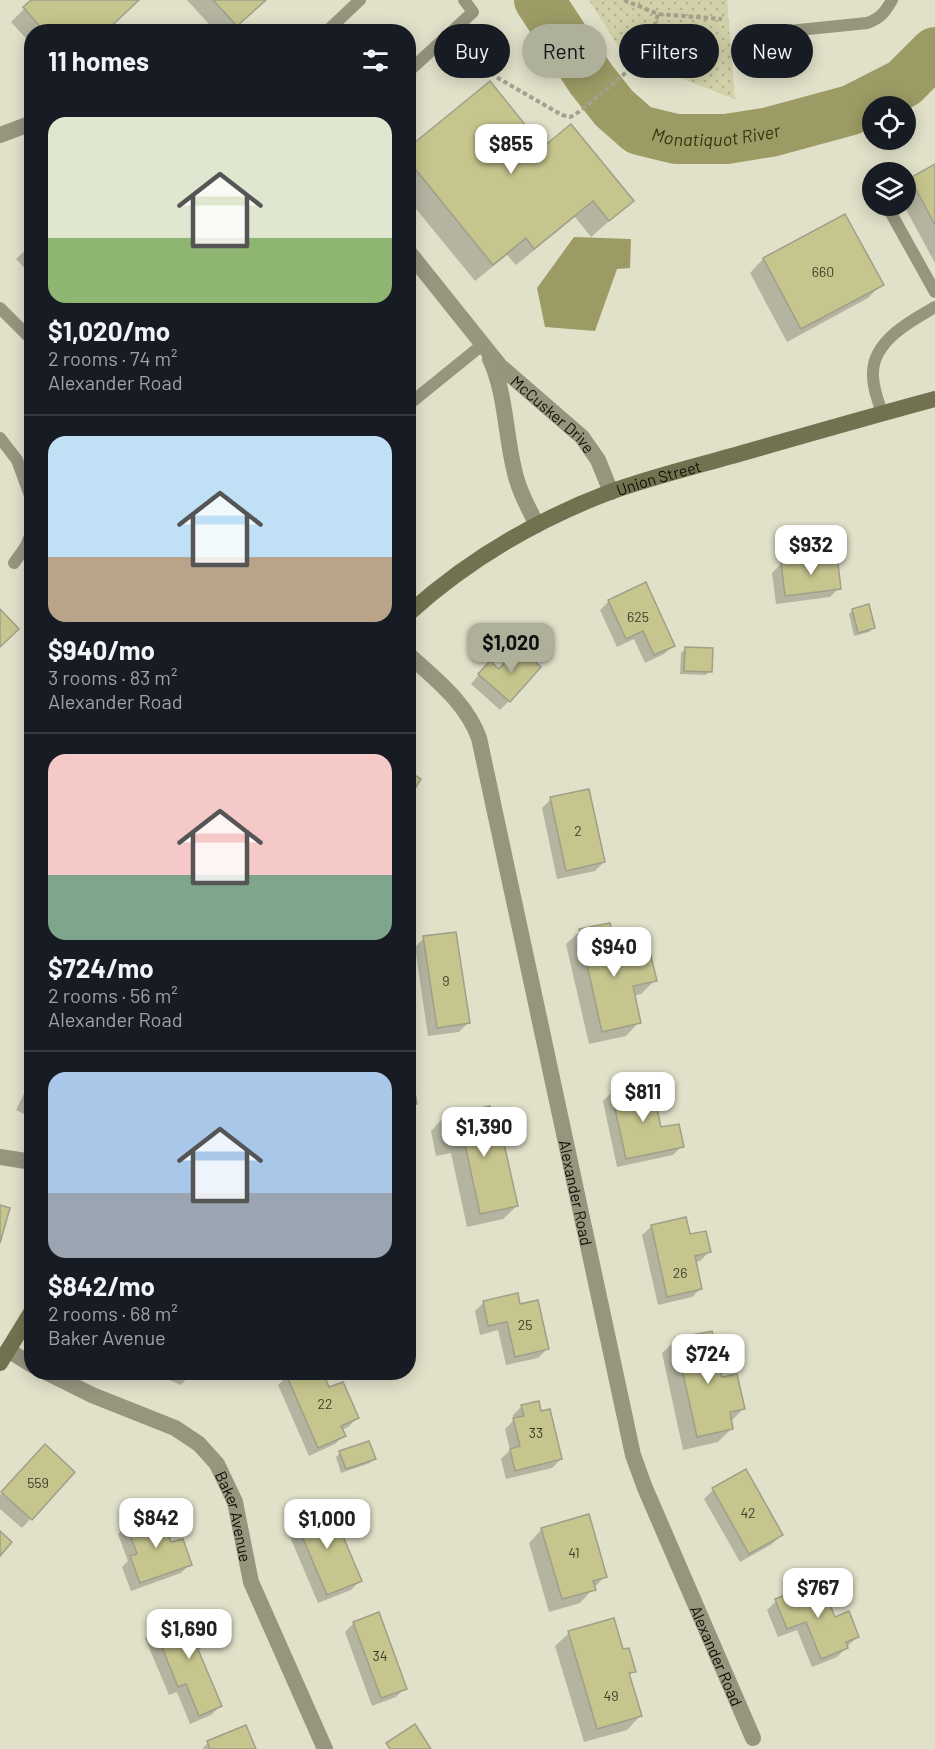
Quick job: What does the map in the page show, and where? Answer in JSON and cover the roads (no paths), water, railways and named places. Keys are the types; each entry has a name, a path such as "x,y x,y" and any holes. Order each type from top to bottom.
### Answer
{"main road":[{"name":"Union Street","path":"416,607 483,556 537,525 611,492 935,399"},
{"path":"4,1357 24,1324"}],"street":[{"path":"0,135 24,126"},
{"name":"McCusker Drive","path":"416,261 482,345 516,381 582,437 598,460 611,492"},
{"name":"McCusker Drive","path":"482,345 497,375 518,483 537,525"},
{"name":"Alexander Road","path":"416,662 457,700 474,724 479,738 633,1455 645,1488 753,1738"},
{"path":"0,1157 24,1161"},
{"path":"4,1357 24,1363"},
{"name":"Baker Avenue","path":"62,1380 92,1395 175,1428 199,1444 217,1464 234,1502 251,1582 325,1749"}],"lane":[{"path":"334,24 360,0"},
{"path":"416,65 473,12 464,0"},
{"path":"813,29 876,20 892,0"},
{"path":"893,216 935,292"},
{"path":"882,413 873,374 874,362 878,353 907,323 935,307"},
{"path":"0,308 24,332"},
{"path":"416,399 482,345"},
{"path":"0,438 17,460 24,479"},
{"path":"14,563 24,549"}],"waterway":[{"name":"Monatiquot River","path":"539,0 591,79 614,108 639,130 676,139 726,139 770,132 851,110 904,83 935,52"}]}
